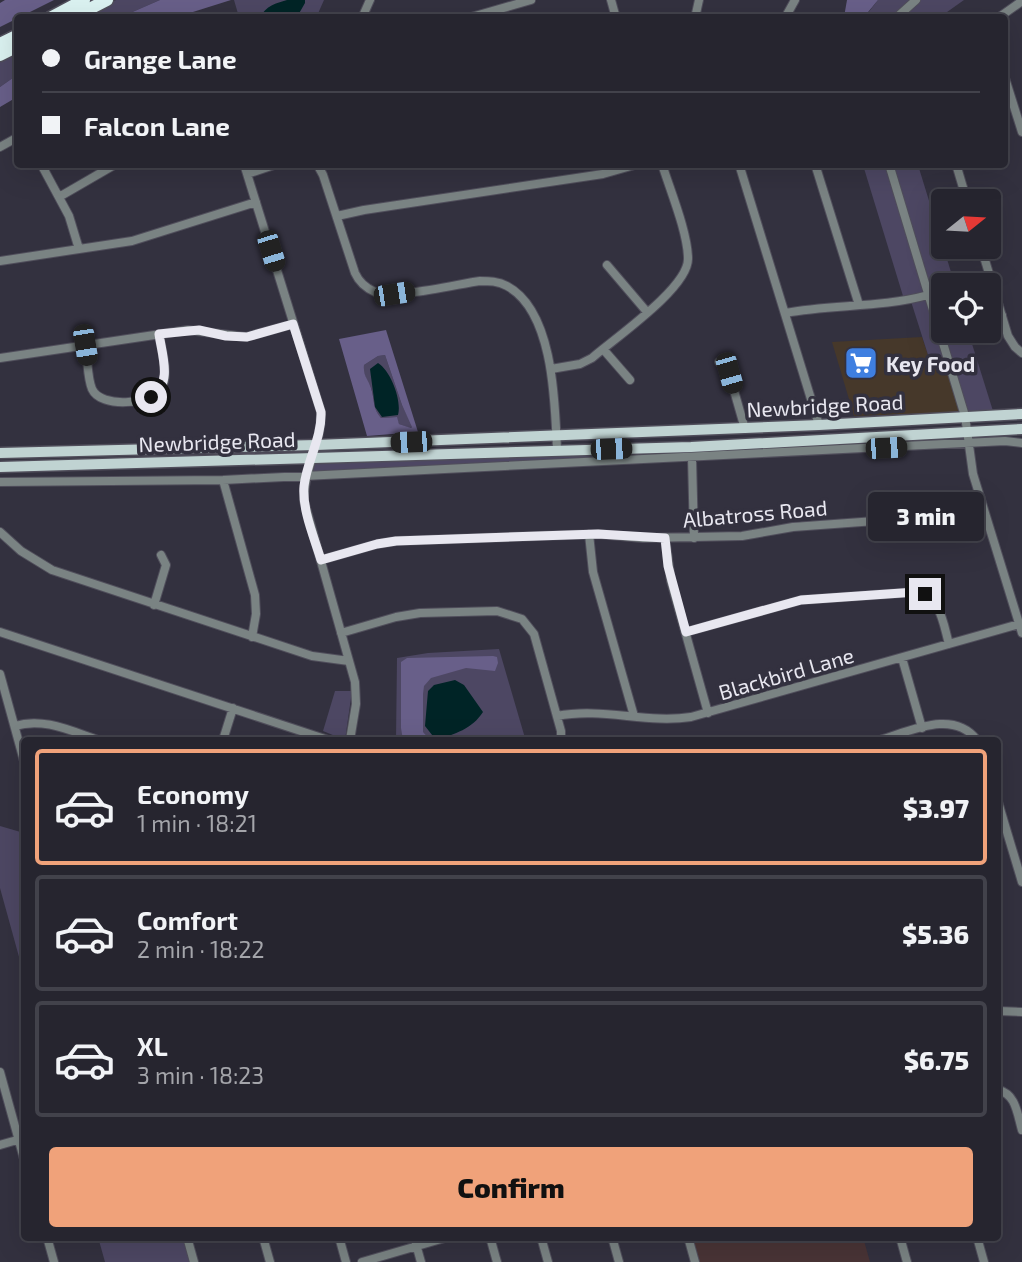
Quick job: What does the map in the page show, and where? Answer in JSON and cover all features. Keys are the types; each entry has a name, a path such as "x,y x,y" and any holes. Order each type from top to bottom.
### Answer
{"highway":[{"path":"58,14 84,0"},
{"path":"80,14 107,0"}],"main road":[{"name":"Newbridge Road","path":"0,453 316,445 746,429 1022,414"},
{"name":"Newbridge Road","path":"0,467 691,447 1022,429"},
{"path":"105,450 105,464"}],"street":[{"path":"482,14 531,0"},
{"path":"902,14 916,0"},
{"path":"1004,14 1022,1"},
{"path":"1008,88 1022,132"},
{"path":"43,168 69,216 79,249"},
{"path":"59,197 109,168"},
{"path":"245,168 321,412 322,424 306,476 304,501 357,694 350,737"},
{"path":"247,174 265,168"},
{"path":"319,168 355,273 363,285 374,292 394,294 480,281 501,283 516,292 529,309 539,330 551,369 557,450"},
{"path":"337,216 603,174 624,168"},
{"path":"551,369 585,362 679,283 687,267 687,245 663,168"},
{"path":"739,168 819,425"},
{"path":"816,168 859,304"},
{"path":"890,168 931,305"},
{"path":"957,168 963,189"},
{"path":"0,261 132,240 256,202"},
{"path":"985,259 1011,341 1022,353"},
{"path":"607,265 647,312"},
{"path":"785,313 817,307 896,302 928,295"},
{"path":"0,358 199,330 247,337 293,324"},
{"path":"85,345 92,389 103,401 120,402 151,397 161,389 165,375 159,334"},
{"path":"943,343 965,416 973,474 1022,634"},
{"path":"603,349 630,380"},
{"path":"719,362 729,373 746,429"},
{"path":"0,482 223,480 1022,443"},
{"path":"692,458 694,538"},
{"path":"223,480 255,594 256,614 252,637"},
{"name":"Albatross Road","path":"321,560 396,541 589,534 665,538 742,536 793,527 985,513"},
{"path":"0,531 21,551 52,570 312,656 349,661"},
{"path":"589,534 593,572 634,716"},
{"path":"665,538 668,566 708,713"},
{"path":"154,605 166,565 160,555"},
{"path":"686,632 801,600 916,592 934,600 949,645"},
{"path":"341,633 420,613 497,611 516,615 529,625 534,634 560,737"},
{"name":"Blackbird Lane","path":"557,716 587,712 674,720 708,713 1019,624"},
{"path":"0,634 319,737"},
{"path":"902,658 922,728"},
{"path":"0,674 21,749"},
{"path":"224,737 233,708"},
{"path":"15,726 26,723 48,724 89,737"},
{"path":"893,737 943,723 956,724 974,737"},
{"path":"1001,812 1022,882"},
{"path":"1001,1011 1022,1012"},
{"path":"0,1072 21,1135"},
{"path":"1001,1091 1006,1092 1014,1101 1022,1130"},
{"path":"0,1144 21,1138"},
{"path":"48,1241 54,1262"},
{"path":"188,1241 194,1262"},
{"path":"264,1241 270,1262"},
{"path":"340,1241 346,1262"},
{"path":"492,1241 498,1262"},
{"path":"542,1241 548,1262"},
{"path":"613,1241 619,1262"},
{"path":"689,1241 695,1262"},
{"path":"902,1241 908,1262"},
{"path":"978,1241 984,1262"},
{"path":"362,1262 416,1242 421,1262"}],"shaded area":[{"path":"5,0 54,0 26,14 14,14 14,20 0,27 0,3"},
{"path":"116,0 160,0 128,14 90,14"},
{"path":"160,0 231,0 187,14 128,14"},
{"path":"234,0 324,0 318,14 238,14"},
{"path":"287,0 305,0 299,14 262,14 275,4"},
{"path":"847,0 878,0 866,14 845,14"},
{"path":"878,0 964,0 944,14 867,14"},
{"path":"14,53 14,77 0,87 0,61"},
{"path":"14,77 14,99 0,107 0,87"},
{"path":"864,168 919,168 931,207 931,259 947,259 951,273 931,273 931,343 972,343 993,411 962,412 945,357 929,358 909,295 903,296"},
{"path":"386,330 418,432 367,436 339,339","holes":["385,355 411,428 399,424 397,417 381,418 378,414 364,365 378,356"]},
{"path":"922,337 929,358 945,356 962,412 854,416 832,342"},
{"path":"385,355 402,405 413,427 399,424 396,417 381,418 376,410 372,390 364,374 364,365 378,356"},
{"path":"378,363 394,387 398,415 382,417 375,407 370,369"},
{"path":"966,432 966,442 308,474 313,460"},
{"path":"499,649 525,737 396,737 397,658 428,653"},
{"path":"493,656 497,657 498,663 495,671 466,668 431,678 424,686 423,694 423,732 427,737 402,737 401,662 407,658"},
{"path":"455,680 464,685 483,712 468,727 445,737 434,737 425,726 428,691 434,685"},
{"path":"335,691 352,691 345,737 323,731"},
{"path":"0,826 21,832 21,964 0,888"},
{"path":"99,1241 188,1241 194,1262 105,1262"},
{"path":"689,1241 864,1241 870,1262 695,1262"}],"place":[{"name":"Key Food","path":"861,363"}],"route":[{"path":"151,397 161,389 165,375 159,334 199,330 237,338 255,336 293,324 321,412 322,424 304,489 304,501 321,560 396,541 598,534 665,538 671,581 686,632 801,600 916,592 925,594"}]}
